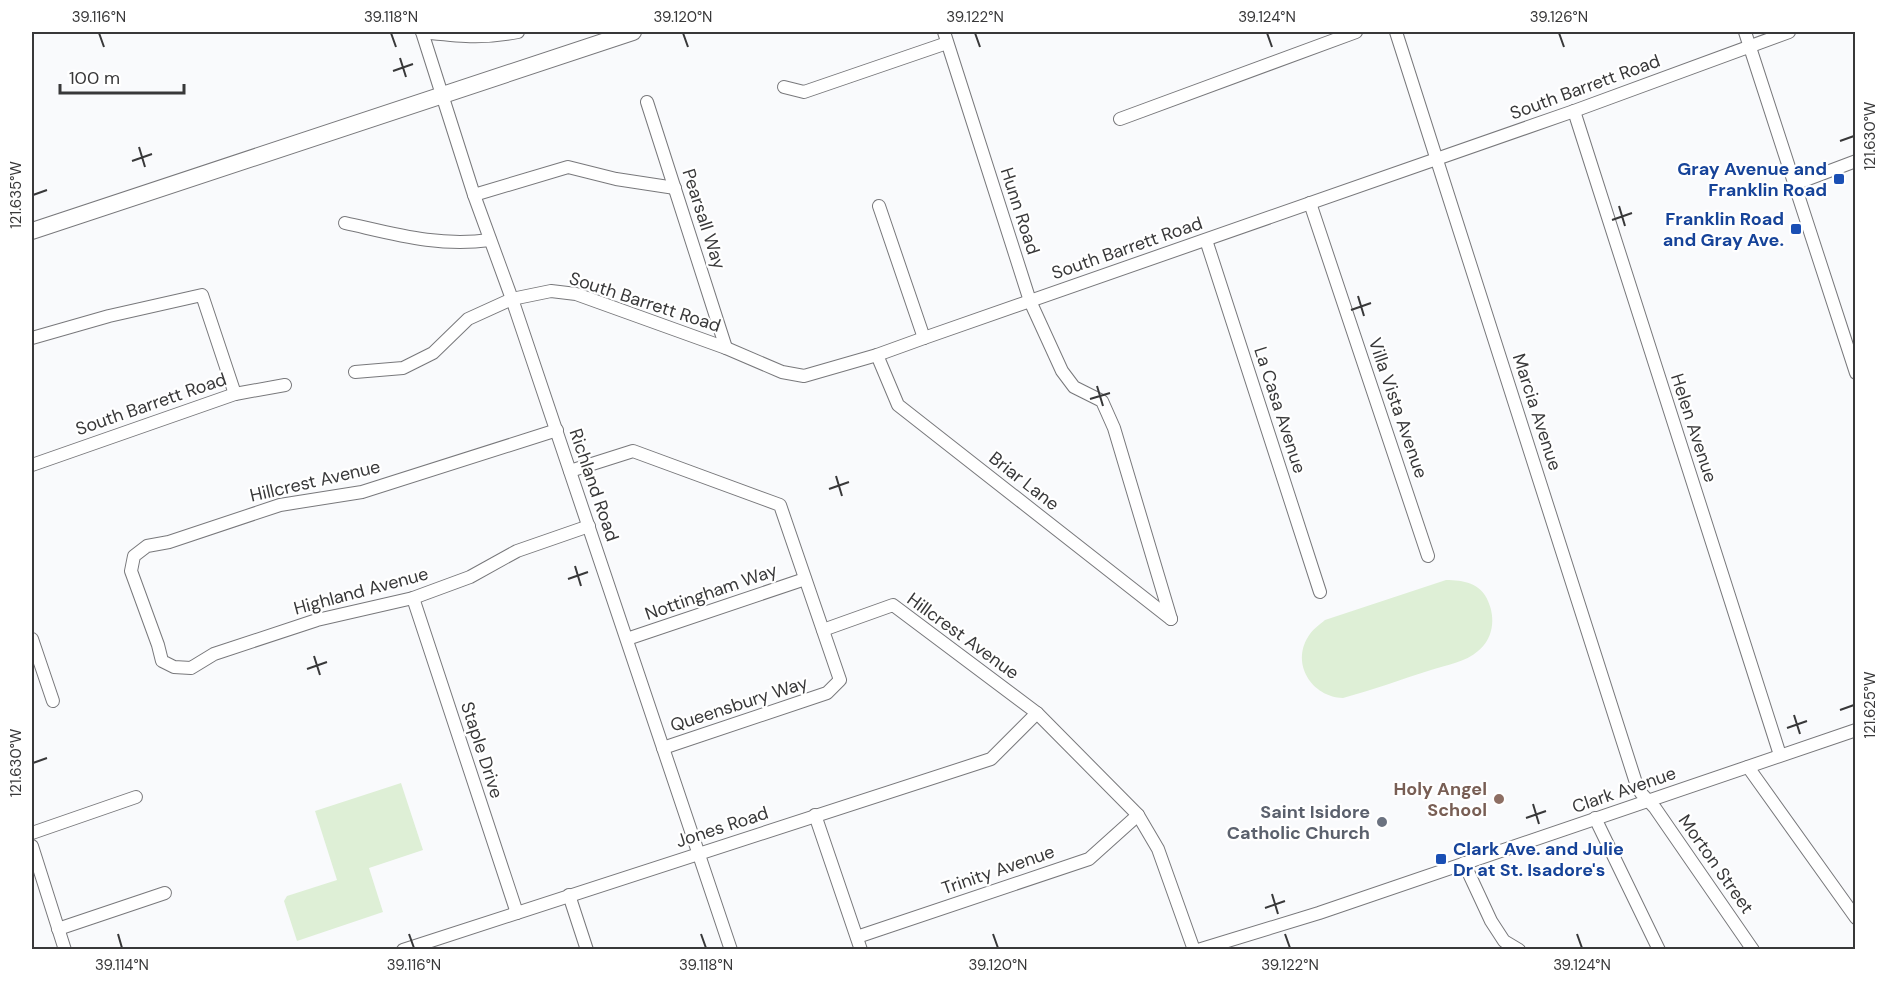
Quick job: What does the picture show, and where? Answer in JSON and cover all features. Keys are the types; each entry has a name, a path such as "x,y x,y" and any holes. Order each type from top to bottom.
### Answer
{"highway":[{"path":"32,231 633,32"}],"street":[{"path":"422,32 494,37 518,32"},
{"name":"Richland Road","path":"422,32 444,95 474,195 557,430 731,950"},
{"path":"1120,119 1356,32"},
{"name":"Marcia Avenue","path":"1396,32 1637,786 1648,800"},
{"path":"1745,32 1852,347 1856,373"},
{"name":"South Barrett Road","path":"354,372 403,369 433,353 468,319 512,299 551,291 576,294 726,348 782,372 804,376 877,355 1574,111 1789,32"},
{"path":"784,87 804,92 946,37"},
{"name":"Hunn Road","path":"946,37 1030,301 1062,371 1074,387 1102,401 1114,428 1171,619"},
{"name":"Pearsall Way","path":"647,102 726,348"},
{"name":"Helen Avenue","path":"1574,111 1780,755"},
{"path":"1795,184 1856,161"},
{"path":"474,195 568,167 616,179 675,188"},
{"name":"Villa Vista Avenue","path":"1310,203 1428,556"},
{"path":"879,206 924,338"},
{"path":"345,223 423,240 463,243 490,240"},
{"name":"La Casa Avenue","path":"1206,240 1320,592"},
{"path":"32,339 109,316 202,295 235,394"},
{"name":"Briar Lane","path":"877,355 898,405 1171,619"},
{"name":"South Barrett Road","path":"32,465 235,394 285,385"},
{"name":"Hillcrest Avenue","path":"174,667 162,661 131,571 134,556 147,546 169,542 280,505 362,492 557,430"},
{"path":"570,471 633,451 780,505 823,630"},
{"name":"Highland Avenue","path":"174,667 191,668 214,654 317,620 413,598 470,577 517,551 589,526"},
{"name":"Nottingham Way","path":"627,639 806,579"},
{"name":"Staple Drive","path":"413,598 518,913"},
{"name":"Hillcrest Avenue","path":"823,630 893,605 1037,713 1137,815 1158,849 1196,950"},
{"name":"Queensbury Way","path":"663,748 827,693 840,680 823,630"},
{"path":"32,639 53,701"},
{"name":"Jones Road","path":"403,950 443,943 569,895 991,759 1037,713"},
{"name":"Clark Avenue","path":"1196,950 1319,913 1855,731"},
{"path":"1748,766 1856,918"},
{"path":"32,833 136,797"},
{"name":"Morton Street","path":"1648,800 1753,950"},
{"path":"815,815 859,943"},
{"name":"Trinity Avenue","path":"859,943 1089,859 1137,815"},
{"path":"1595,818 1659,950"},
{"path":"32,846 65,950"},
{"path":"1464,863 1491,921 1504,941 1519,950"},
{"path":"58,929 165,893"},
{"path":"569,895 587,950"}],"green space":[{"path":"1446,580 1476,586 1485,595 1490,608 1492,628 1490,635 1473,655 1456,663 1343,698 1322,692 1308,677 1303,668 1303,647 1312,632 1325,620"},
{"path":"401,783 423,850 369,868 383,912 297,941 284,901 287,896 337,880 315,811"}],"place":[{"name":"Gray Avenue and Franklin Road","path":"1839,179"},
{"name":"Franklin Road and Gray Ave.","path":"1796,229"},
{"name":"Holy Angel School","path":"1499,799"},
{"name":"Saint Isidore Catholic Church","path":"1382,822"},
{"name":"Clark Ave. and Julie Dr at St. Isadore's","path":"1441,859"}]}
